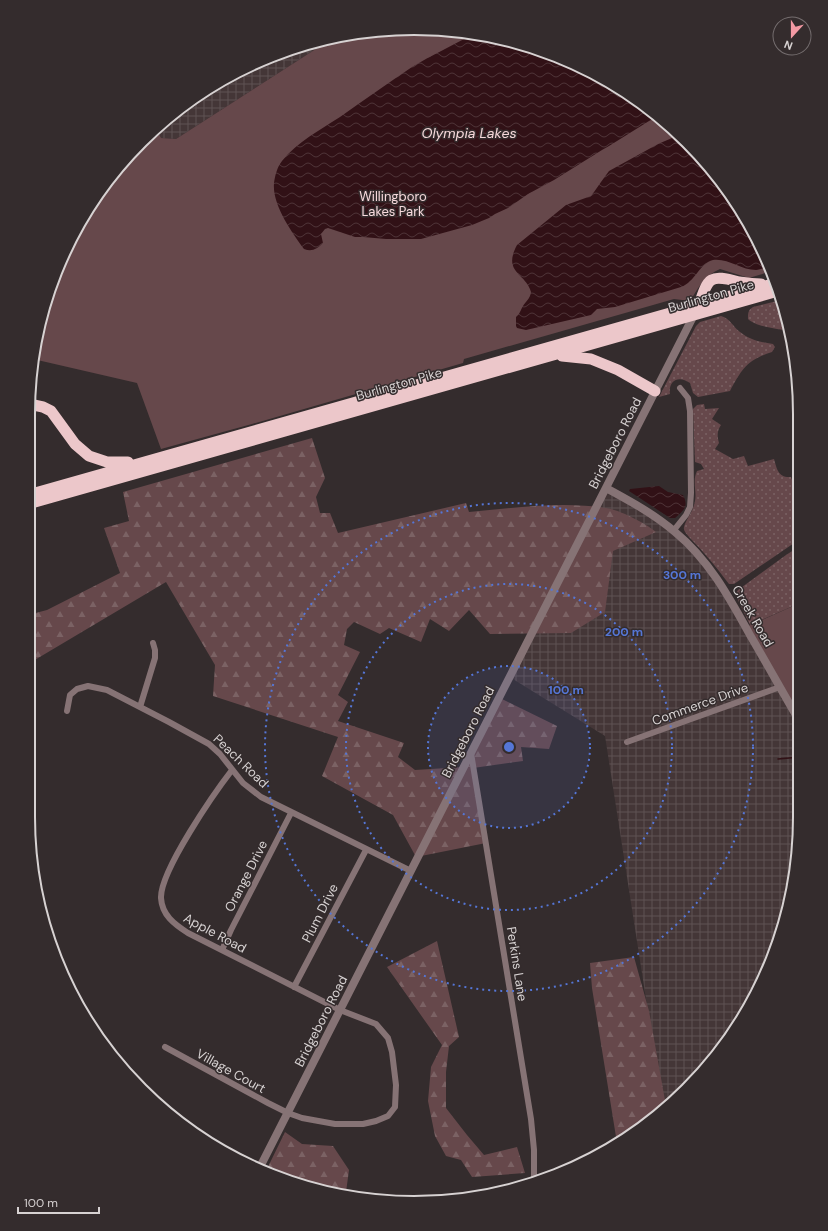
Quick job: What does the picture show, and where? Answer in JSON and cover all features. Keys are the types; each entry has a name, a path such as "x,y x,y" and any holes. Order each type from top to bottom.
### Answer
{"highway":[{"path":"696,310 706,286 716,278 724,278 771,286"},
{"name":"Burlington Pike","path":"35,493 771,288"},
{"name":"Burlington Pike","path":"35,502 553,355 696,310"},
{"path":"553,355 591,359 618,370 655,391"},
{"path":"35,405 51,411 75,444 89,456 107,462 140,463"}],"street":[{"name":"Bridgeboro Road","path":"262,1164 696,310"},
{"path":"674,530 686,515 690,507 691,493 690,411 688,398 680,388"},
{"name":"Creek Road","path":"606,488 641,507 674,530 703,559 722,586 793,710"},
{"path":"140,707 155,658 156,650 153,643"},
{"name":"Peach Road","path":"67,711 69,699 73,691 88,686 107,690 189,732 209,744 220,754 243,783 261,797 411,871"},
{"name":"Commerce Drive","path":"627,742 780,687"},
{"name":"Perkins Lane","path":"471,752 531,1119 534,1150 534,1177"},
{"name":"Apple Road","path":"232,770 188,836 168,874 161,899 164,911 172,921 188,932 340,1010"},
{"name":"Orange Drive","path":"222,950 291,813"},
{"name":"Plum Drive","path":"294,987 366,850"},
{"name":"Village Court","path":"165,1047 288,1113 316,1121 349,1125 376,1121 388,1116 395,1108 396,1078 394,1058 388,1038 376,1024 340,1010"}],"shaded area":[{"path":"318,47 176,139 160,138 158,134 183,113 225,86 246,74 269,64"},
{"path":"606,488 650,513 716,576 793,712 793,817 790,866 786,891 773,939 754,985 729,1028 699,1067 662,1103 605,736 508,676"}],"green space":[{"name":"Willingboro Lakes Park","path":"414,35 463,38 488,42 536,55 582,74 625,99 645,113 682,146 715,183 729,203 754,246 766,273 749,278 720,269 706,279 690,301 674,299 464,359 463,363 161,449 137,383 39,360 42,340 55,292 74,246 99,203 129,164 159,134 161,138 176,139 318,47 365,38"},
{"path":"776,301 783,330 762,326 752,322 748,319 750,309"},
{"path":"721,316 727,319 737,330 751,339 773,344 775,347 772,352 757,358 746,366 730,391 698,397 693,393 690,383 682,379 678,379 671,385 670,394 659,397 696,326 700,322"},
{"path":"704,404 705,409 719,408 712,419 721,425 718,434 719,443 715,449 733,459 744,456 748,466 774,459 779,472 783,476 791,477 793,480 793,544 734,584 729,584 700,548 689,537 684,528 695,501 697,471 704,469 701,464 695,462 693,409 697,405"},
{"path":"312,438 325,478 316,497 320,513 330,513 338,533 466,503 469,512 554,505 606,508 632,517 656,532 613,551 605,612 571,633 490,634 469,610 449,631 430,619 421,642 389,628 380,634 354,622 347,629 344,645 360,652 338,695 348,702 338,721 404,743 398,757 415,770 463,767 498,697 557,726 549,749 521,747 523,761 473,768 486,843 416,857 393,815 322,776 338,737 213,696 215,665 166,582 35,660 35,613 47,610 120,573 104,528 129,521 123,492"},
{"path":"793,550 793,606 750,625 736,593"},
{"path":"793,606 793,710 746,627"},
{"path":"437,941 459,1037 449,1046 446,1072 446,1108 484,1155 517,1147 525,1173 472,1177 461,1160 446,1156 435,1136 428,1101 431,1067 442,1045 387,967"},
{"path":"634,957 649,1011 665,1101 645,1118 616,1138 592,988 590,963"},
{"path":"285,1132 302,1144 333,1146 349,1170 346,1190 292,1176 268,1167"}],"water":[{"name":"Olympia Lakes","path":"465,38 488,42 536,55 582,74 604,86 652,119 554,180 528,194 508,208 472,225 421,239 355,237 328,228 321,234 323,243 321,245 312,250 304,249 284,218 276,200 274,183 280,163 288,154 309,137 412,67"},
{"path":"673,138 699,164 729,203 754,246 764,268 758,270 750,269 724,261 713,260 704,265 686,285 681,287 615,307 597,309 591,315 526,330 517,328 516,317 529,298 531,292 525,281 516,272 512,261 517,245 566,205 591,196 609,171 658,144"},
{"path":"659,486 668,492 683,495 685,499 685,508 675,518 670,518 629,491 630,489"}],"waterway":[{"path":"778,759 793,758"}]}
